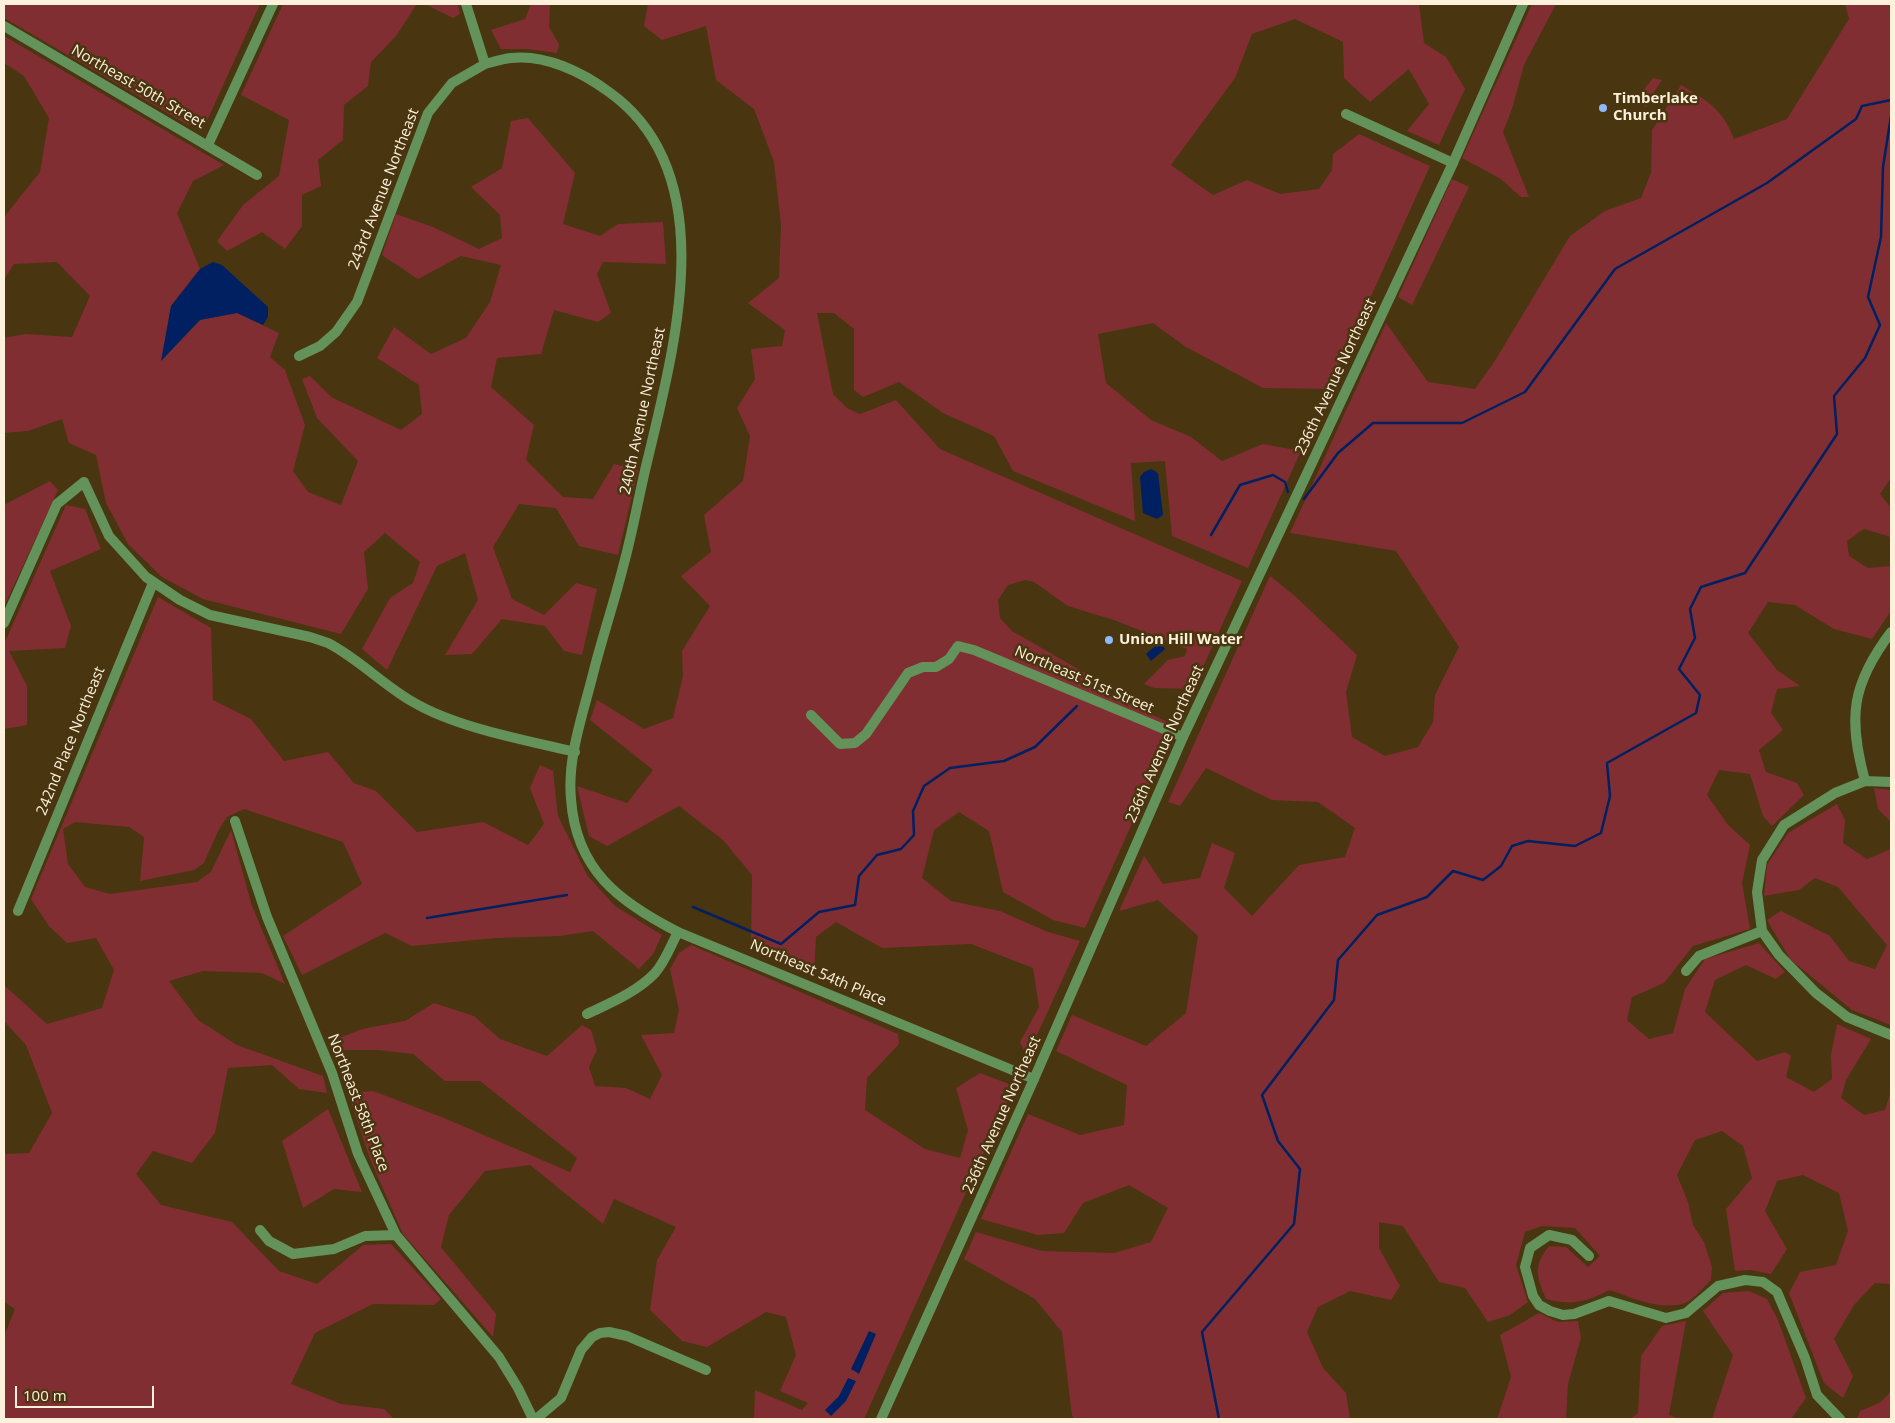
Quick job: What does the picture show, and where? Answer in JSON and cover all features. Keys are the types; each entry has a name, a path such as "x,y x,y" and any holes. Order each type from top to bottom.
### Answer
{"street":[{"path":"208,145 273,4"},
{"path":"466,4 485,64"},
{"name":"236th Avenue Northeast","path":"882,1419 1034,1079 1183,737 1453,162 1523,4"},
{"name":"Northeast 50th Street","path":"4,26 257,175"},
{"name":"240th Avenue Northeast","path":"485,64 511,58 549,63 578,72 617,97 653,136 664,158 674,194 680,240 678,317 670,364 624,566 602,638 571,775 571,799 575,825 587,856 600,878"},
{"name":"243rd Avenue Northeast","path":"299,356 320,346 336,332 357,302 428,114 452,83 485,64"},
{"path":"1346,114 1453,162"},
{"path":"4,623 57,504 84,482 109,536 153,583 198,611 328,643 344,652 413,702 444,717 575,752"},
{"name":"242nd Place Northeast","path":"18,911 153,583"},
{"path":"1865,781 1854,727 1856,700 1865,673 1891,632"},
{"name":"Northeast 51st Street","path":"811,716 840,744 855,743 875,722 908,673 923,667 936,667 949,659 958,646 974,650 1183,737"},
{"path":"1891,782 1865,781 1835,793 1784,825 1762,860 1757,892 1762,931 1779,955 1816,993 1847,1017 1891,1034"},
{"name":"Northeast 58th Place","path":"235,821 267,917 332,1073 358,1154 396,1235 499,1356 535,1419"},
{"name":"Northeast 54th Place","path":"600,878 623,900 647,916 678,932 1034,1079"},
{"path":"1686,972 1699,956 1762,931"},
{"path":"587,1014 622,997 655,973 668,954 678,932"},
{"path":"260,1230 269,1241 293,1254 334,1249 365,1236 396,1235"},
{"path":"1589,1256 1572,1240 1549,1235 1530,1248 1525,1267 1533,1296 1540,1305 1550,1311 1563,1315 1574,1314 1609,1301 1666,1318 1686,1312 1718,1286 1745,1280 1763,1282 1776,1292 1805,1358 1817,1395 1840,1419"},
{"path":"535,1419 561,1398 581,1350 592,1337 600,1333 620,1334 706,1370"}],"shaded area":[{"path":"4,4 260,4 206,123 188,125 4,18"},
{"path":"283,4 417,4 396,36 371,62 368,86 344,105 343,140 318,160 321,186 302,195 302,226 285,249 262,232 227,251 217,241 243,205 279,176 289,120 241,95"},
{"path":"425,4 458,4 460,14 453,18"},
{"path":"531,4 550,4 549,27 559,44 557,53 528,49 501,49 491,30 525,19"},
{"path":"648,4 1419,4 1424,43 1446,57 1465,89 1439,145 1407,131 1429,104 1409,69 1370,102 1344,78 1343,42 1295,19 1252,34 1235,78 1171,165 1213,195 1247,180 1280,194 1319,189 1332,170 1333,154 1359,134 1430,166 1329,389 1263,388 1186,347 1153,323 1098,334 1106,383 1151,420 1191,437 1222,461 1263,444 1301,451 1248,568 1172,536 1165,461 1131,463 1135,521 1013,471 994,436 943,413 899,382 863,397 854,390 854,329 834,313 817,313 833,394 847,408 860,414 896,400 940,449 1242,581 1193,689 1154,688 1144,684 1168,660 1185,656 1187,649 1114,620 1068,606 1034,582 1025,580 1008,585 998,600 1000,618 1012,631 1085,673 1104,692 1176,726 1085,928 1053,920 1003,892 989,831 959,812 934,830 922,878 951,901 1000,911 1048,932 1080,941 1027,1057 1020,1042 1039,1007 1033,968 971,944 882,948 836,922 816,937 814,975 751,947 752,875 723,840 679,806 607,846 589,836 577,786 627,803 653,770 590,720 597,700 644,729 673,718 683,676 682,651 710,606 681,576 711,552 704,515 743,481 750,436 737,408 755,379 751,349 782,346 785,330 748,303 779,278 781,225 774,162 754,109 716,80 706,26 662,40 644,26"},
{"path":"1532,4 1556,4 1524,65 1512,109 1503,132 1529,197 1521,197 1501,179 1462,158"},
{"path":"1845,4 1891,4 1891,478 1880,494 1891,508 1891,537 1864,529 1847,541 1849,556 1868,568 1891,566 1891,611 1872,639 1834,629 1795,605 1768,602 1748,633 1777,670 1800,686 1777,689 1771,713 1783,730 1759,750 1766,772 1797,783 1804,795 1772,826 1763,816 1750,774 1719,770 1707,795 1728,825 1750,845 1742,883 1750,929 1693,946 1664,983 1632,997 1627,1020 1649,1039 1673,1033 1685,989 1705,959 1759,943 1785,972 1776,979 1746,965 1715,980 1705,1012 1757,1061 1785,1052 1791,1056 1786,1077 1814,1092 1832,1079 1831,1055 1837,1024 1871,1039 1846,1080 1841,1098 1864,1115 1885,1110 1891,1091 1891,1284 1875,1283 1854,1305 1834,1339 1853,1376 1843,1398 1824,1383 1789,1293 1800,1272 1836,1265 1848,1231 1839,1193 1803,1175 1777,1181 1765,1211 1787,1249 1771,1274 1751,1270 1735,1271 1726,1209 1752,1178 1743,1146 1722,1131 1695,1140 1677,1175 1688,1202 1693,1225 1704,1242 1712,1267 1711,1280 1685,1303 1656,1305 1610,1290 1579,1302 1546,1299 1540,1284 1538,1266 1549,1246 1566,1247 1588,1267 1600,1256 1575,1228 1542,1226 1525,1232 1516,1265 1528,1302 1510,1315 1488,1322 1465,1288 1439,1282 1403,1226 1379,1222 1379,1248 1400,1286 1391,1300 1350,1291 1318,1307 1307,1332 1323,1368 1346,1393 1350,1419 1076,1419 1072,1416 1062,1332 1035,1299 964,1259 976,1232 1042,1251 1114,1253 1151,1242 1168,1208 1129,1185 1083,1203 1064,1233 1038,1235 981,1219 1028,1114 1080,1135 1124,1125 1127,1085 1056,1051 1072,1015 1146,1046 1186,1013 1198,936 1158,900 1119,911 1144,856 1163,884 1200,878 1212,843 1235,853 1224,888 1252,916 1299,865 1345,857 1355,828 1318,802 1272,800 1206,768 1180,806 1168,802 1270,576 1295,596 1357,655 1346,692 1352,737 1385,756 1418,747 1433,722 1435,695 1459,647 1396,551 1290,533 1386,323 1428,382 1475,389 1496,359 1570,236 1605,211 1641,198 1651,173 1652,130 1681,85 1714,107 1725,120 1734,139 1787,119 1849,19"},
{"path":"4,36 224,165 193,181 177,213 200,269 171,306 162,360 199,320 237,313 279,333 270,357 285,370 305,425 293,471 308,492 341,505 358,461 317,418 302,379 310,376 331,397 401,430 422,414 419,385 377,358 394,327 431,354 466,338 490,302 501,265 461,256 418,279 382,255 396,214 433,227 479,249 502,238 500,215 471,187 502,168 511,121 528,118 575,173 563,224 600,236 618,224 663,222 666,264 603,262 597,274 611,313 598,322 554,310 541,354 497,358 491,387 534,425 526,460 563,497 593,499 614,464 638,470 618,555 579,546 556,508 519,504 493,547 512,599 544,615 576,583 597,589 582,655 564,651 545,626 502,619 472,654 445,655 478,600 465,553 437,566 387,670 362,649 390,598 413,583 420,562 385,533 364,552 368,589 341,634 203,599 162,577 128,544 106,503 96,455 69,443 62,419 28,431 4,433 4,338 25,334 72,337 90,296 57,262 14,264 4,280 4,217 40,172 49,118 24,76 4,63"},
{"path":"1653,78 1662,80 1652,95 1654,97 1646,107 1636,99"},
{"path":"1452,179 1469,187 1412,305 1398,297"},
{"path":"50,481 58,490 4,607 4,505"},
{"path":"66,505 85,509 101,549 50,571 71,626 65,648 9,651 27,686 27,725 4,729 4,644"},
{"path":"158,597 211,628 213,700 251,719 284,761 328,752 354,783 376,791 417,832 483,822 528,845 544,824 530,788 540,765 553,771 558,816 587,875 615,906 662,935 653,954 639,969 593,931 560,936 496,938 412,946 385,933 302,975 283,936 362,884 343,842 244,809 227,817 218,831 204,863 194,870 140,881 144,837 129,827 75,822 63,829 68,864 85,887 110,894 197,882 211,872 231,830 252,906 285,984 262,973 203,971 169,981 198,1020 237,1045 323,1076 327,1093 299,1089 272,1065 228,1068 215,1133 192,1163 153,1151 136,1174 161,1205 232,1222 279,1271 317,1284 363,1245 391,1244 441,1299 434,1305 373,1304 315,1333 291,1384 341,1404 384,1409 394,1419 4,1419 4,1336 15,1309 4,1302 4,1154 29,1153 52,1113 26,1045 4,1021 4,985 47,1024 102,1008 114,970 96,938 67,943 49,926 31,899"},
{"path":"1874,788 1891,790 1891,822 1878,809"},
{"path":"1837,804 1845,820 1843,843 1867,859 1891,849 1891,1025 1852,1010 1790,959 1767,920 1781,911 1830,936 1849,961 1875,969 1887,945 1838,887 1815,878 1799,890 1764,896 1767,865 1788,833"},
{"path":"691,945 898,1034 899,1044 867,1078 865,1110 925,1149 960,1158 968,1130 956,1088 980,1073 1014,1086 864,1419 754,1419 755,1390 802,1410 808,1403 780,1391 796,1355 786,1317 766,1312 707,1347 682,1341 650,1310 657,1260 676,1227 614,1199 603,1224 530,1165 485,1171 449,1215 441,1247 496,1314 493,1337 403,1234 370,1159 348,1093 373,1091 444,1118 570,1172 577,1158 480,1081 445,1081 413,1054 378,1050 336,1050 332,1041 362,1029 405,1021 434,1003 474,1016 500,1039 547,1056 582,1025 591,1030 597,1050 589,1067 595,1086 626,1088 650,1099 662,1075 641,1035 674,1033 679,1010 670,969 679,953"},
{"path":"328,1109 362,1192 334,1189 303,1208 282,1141"},
{"path":"1749,1291 1767,1299 1778,1320 1806,1398 1791,1419 1712,1419 1733,1355 1703,1311 1723,1293"},
{"path":"1539,1313 1558,1322 1578,1321 1581,1338 1568,1384 1566,1419 1497,1419 1511,1377 1500,1335"},
{"path":"1686,1321 1669,1415 1681,1419 1630,1419 1638,1413 1641,1356 1662,1326"},
{"path":"1891,1391 1891,1419 1857,1419 1860,1411 1881,1402"}],"water":[{"path":"213,262 222,265 268,307 268,317 263,325 237,313 200,320 161,361 171,306 200,269"},
{"path":"1151,469 1158,473 1163,515 1157,519 1143,513 1140,477 1144,472"},
{"path":"1160,642 1165,649 1151,661 1146,654"},
{"path":"869,1331 876,1334 859,1374 851,1369"},
{"path":"848,1378 856,1381 846,1401 831,1416 825,1410 839,1396"}],"waterway":[{"path":"1304,499 1338,453 1373,423 1462,423 1525,392 1615,269 1767,183 1856,119 1862,106 1891,100"},
{"path":"1219,1419 1202,1332 1294,1224 1300,1169 1278,1141 1262,1095 1334,1000 1338,960 1377,915 1427,897 1453,871 1483,880 1501,866 1512,846 1528,841 1575,846 1601,833 1610,796 1607,763 1696,713 1700,695 1679,669 1695,638 1690,609 1701,587 1745,573 1837,434 1834,396 1865,358 1880,325 1868,297 1881,237 1883,167 1891,116"},
{"path":"1211,535 1240,485 1273,475 1285,482 1288,492"},
{"path":"693,907 781,944 819,912 855,905 859,876 877,855 901,849 914,835 913,811 924,786 950,768 1004,761 1035,747 1077,706"},
{"path":"427,918 567,895"}],"place":[{"name":"Timberlake Church","path":"1603,108"},
{"name":"Union Hill Water","path":"1109,640"}]}
